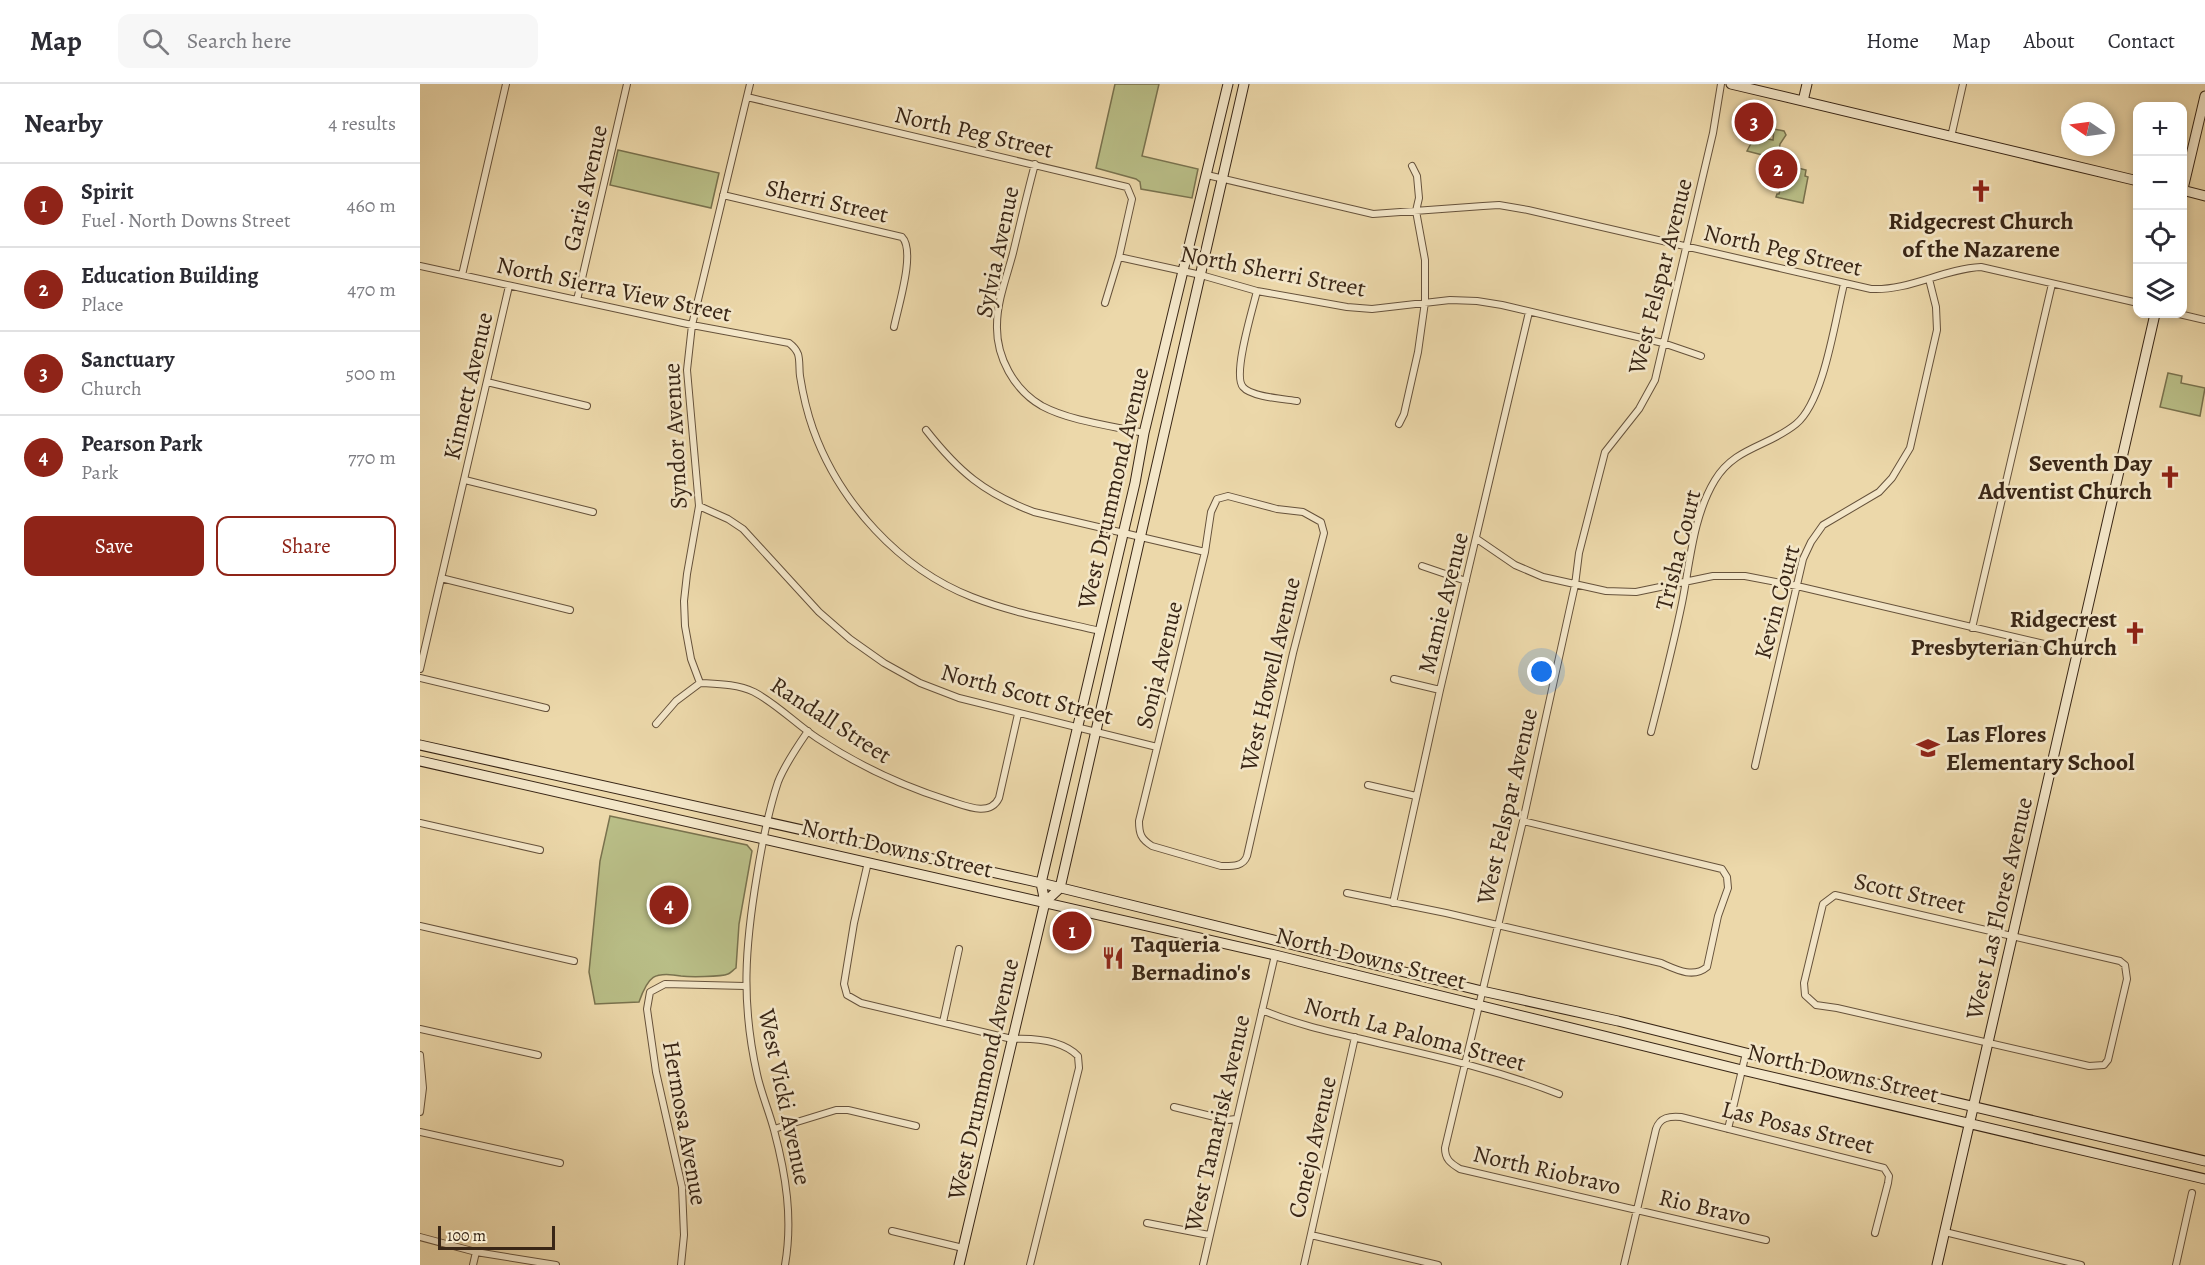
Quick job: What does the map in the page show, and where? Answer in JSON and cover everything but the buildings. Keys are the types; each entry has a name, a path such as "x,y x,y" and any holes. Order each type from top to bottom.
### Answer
{"main road":[{"name":"West Drummond Avenue","path":"959,1265 1045,902 1041,883 1144,434 1228,84"},
{"path":"1201,275 1244,84"},
{"path":"1731,84 2133,180"},
{"path":"1803,101 1807,84"},
{"path":"2187,174 2205,96"},
{"path":"2187,192 2205,196"},
{"name":"West Drummond Avenue","path":"1060,888 1201,275"},
{"name":"West Las Flores Avenue","path":"1937,1265 2154,318"},
{"name":"North Downs Street","path":"420,745 1041,883 1482,991 1618,1021 2205,1161"},
{"name":"North Downs Street","path":"420,761 1275,955 1742,1070 2205,1179"},
{"path":"1045,902 1060,888"}],"street":[{"path":"462,275 506,84"},
{"name":"Garis Avenue","path":"577,300 627,84"},
{"name":"Syndor Avenue","path":"700,683 689,648 684,601 699,506 687,385 692,325 750,84"},
{"name":"West Felspar Avenue","path":"1450,1163 1445,1156 1444,1148 1523,821 1575,585 1579,553 1605,452 1646,399 1655,380 1713,133 1721,84"},
{"path":"1951,136 1964,84"},
{"name":"North Peg Street","path":"747,97 1124,186 1129,190 1132,199 1119,257"},
{"name":"Sylvia Avenue","path":"1035,164 998,312 998,344 1004,362 1013,379 1025,393 1057,413 1144,434"},
{"path":"1399,424 1404,414 1418,352 1425,302 1425,260 1416,211 1419,198 1417,176 1412,166"},
{"name":"North Peg Street","path":"1207,175 1362,212 1395,213 1499,205 1554,215 1844,284 1887,290 1955,270 1981,267 2133,302"},
{"name":"Sherri Street","path":"723,195 902,237 908,246 907,264 894,327"},
{"path":"1105,303 1119,257"},
{"name":"North Sherri Street","path":"1119,257 1201,275 1257,291 1364,308 1395,307 1425,302 1477,301 1664,343 1701,356"},
{"name":"North Sierra View Street","path":"420,266 692,325 789,343 796,351 804,400 814,432 829,465 866,520 896,550 938,580 969,596 996,606 1100,631"},
{"name":"Kevin Court","path":"1755,766 1803,559 1811,542 1823,525 1880,492 1897,471 1910,448 1937,330 1936,307 1929,279"},
{"name":"Trisha Court","path":"1651,732 1676,634 1706,497 1723,468 1749,448 1784,433 1798,423 1809,408 1822,375 1844,284"},
{"path":"1972,628 2052,284"},
{"name":"Kinnett Avenue","path":"420,669 509,286"},
{"path":"1257,291 1240,367 1241,384 1244,389 1262,395 1297,401"},
{"name":"Mamie Avenue","path":"1393,903 1440,690 1529,312"},
{"path":"2187,316 2205,320"},
{"path":"487,382 587,406"},
{"path":"926,430 961,470 992,493 1035,512 1205,552"},
{"path":"465,480 593,512"},
{"name":"Sonja Avenue","path":"1141,836 1139,821 1205,552 1211,512 1215,502 1222,497 1235,496 1276,509 1303,512 1318,519"},
{"name":"North Scott Street","path":"699,506 728,519 743,529 819,612 850,639 884,663 920,682 958,698 1157,747"},
{"name":"West Howell Avenue","path":"1141,836 1152,846 1221,866 1233,867 1245,860 1293,653 1324,533 1323,526 1318,519"},
{"path":"1477,539 1515,565 1543,577 1606,591 1636,592 1713,576 1745,576 1797,586 2078,652"},
{"path":"1422,566 1466,581"},
{"path":"441,578 570,610"},
{"path":"420,678 546,708"},
{"path":"1394,679 1440,690"},
{"path":"656,724 676,701 700,683"},
{"name":"Randall Street","path":"700,683 728,684 756,693 807,731 866,768 920,791 987,809 997,802 1018,714"},
{"name":"West Vicki Avenue","path":"785,1265 789,1236 787,1194 774,1129 757,1077 750,1041 745,986 748,933 764,838 779,781 807,731"},
{"path":"1368,785 1416,796"},
{"path":"1347,893 1446,913 1661,963 1683,972 1702,970 1707,967 1718,916 1728,888 1727,877 1722,869 1523,821"},
{"path":"420,823 540,850"},
{"path":"868,862 844,984 847,995 855,1000 1012,1039 1031,1038 1070,1048 1078,1056 1079,1068 1030,1265"},
{"name":"Scott Street","path":"1835,895 2012,937 2111,959 2125,965 2127,979 2110,1053 2104,1065 2089,1066 1838,1008 1816,1005 1805,995 1803,989 1819,917 1826,900 1835,895"},
{"path":"420,926 574,960"},
{"path":"943,1022 959,949"},
{"name":"West Tamarisk Avenue","path":"1203,1265 1275,955"},
{"name":"Hermosa Avenue","path":"681,1265 684,1206 672,1138 656,1072 649,1020 649,998 654,989 665,984 745,986"},
{"name":"North La Paloma Street","path":"1262,1010 1276,1016 1514,1077 1559,1094"},
{"path":"420,1029 538,1055"},
{"name":"Conejo Avenue","path":"1304,1265 1355,1037"},
{"path":"1728,1129 1746,1053"},
{"path":"420,1055 423,1075 420,1112"},
{"path":"1174,1107 1227,1120 1236,1119"},
{"path":"774,1129 836,1110 848,1110 916,1125"},
{"name":"Las Posas Street","path":"1637,1210 1656,1129 1661,1121 1671,1116 1884,1168 1889,1176 1875,1233"},
{"path":"420,1132 560,1163"},
{"name":"North Riobravo","path":"1450,1163 1460,1169 1637,1210"},
{"path":"2176,1265 2192,1193"},
{"path":"1624,1265 1637,1210"},
{"name":"Rio Bravo","path":"1637,1210 1766,1240"},
{"path":"1147,1223 1209,1235"},
{"path":"892,1231 963,1248"},
{"path":"1945,1232 2081,1265"},
{"path":"1311,1235 1438,1265"},
{"path":"420,1237 476,1252 556,1265"},
{"path":"473,1265 476,1252"}],"green space":[{"path":"1115,84 1159,84 1142,156 1198,169 1192,198 1141,189 1140,182 1136,179 1096,168"},
{"path":"1774,129 1784,131 1786,135 1780,144 1778,159 1747,151 1755,136 1773,140"},
{"path":"618,150 719,173 711,208 610,185"},
{"path":"1786,165 1806,170 1805,176 1808,177 1803,203 1776,197 1779,194"},
{"path":"2168,373 2182,376 2181,383 2205,388 2200,416 2160,407"},
{"path":"610,816 747,845 752,851 739,924 736,968 724,975 658,975 649,981 639,1002 595,1004 589,972 600,861"}],"place":[{"name":"Sanctuary","path":"1754,122"},
{"name":"Education Building","path":"1778,169"},
{"name":"Ridgecrest Church of the Nazarene","path":"1981,191"},
{"name":"Seventh Day Adventist Church","path":"2170,477"},
{"name":"Ridgecrest Presbyterian Church","path":"2135,633"},
{"name":"Las Flores Elementary School","path":"1928,748"},
{"name":"Pearson Park","path":"669,905"},
{"name":"Spirit","path":"1072,931"},
{"name":"Taqueria Bernadino's","path":"1113,958"}]}
